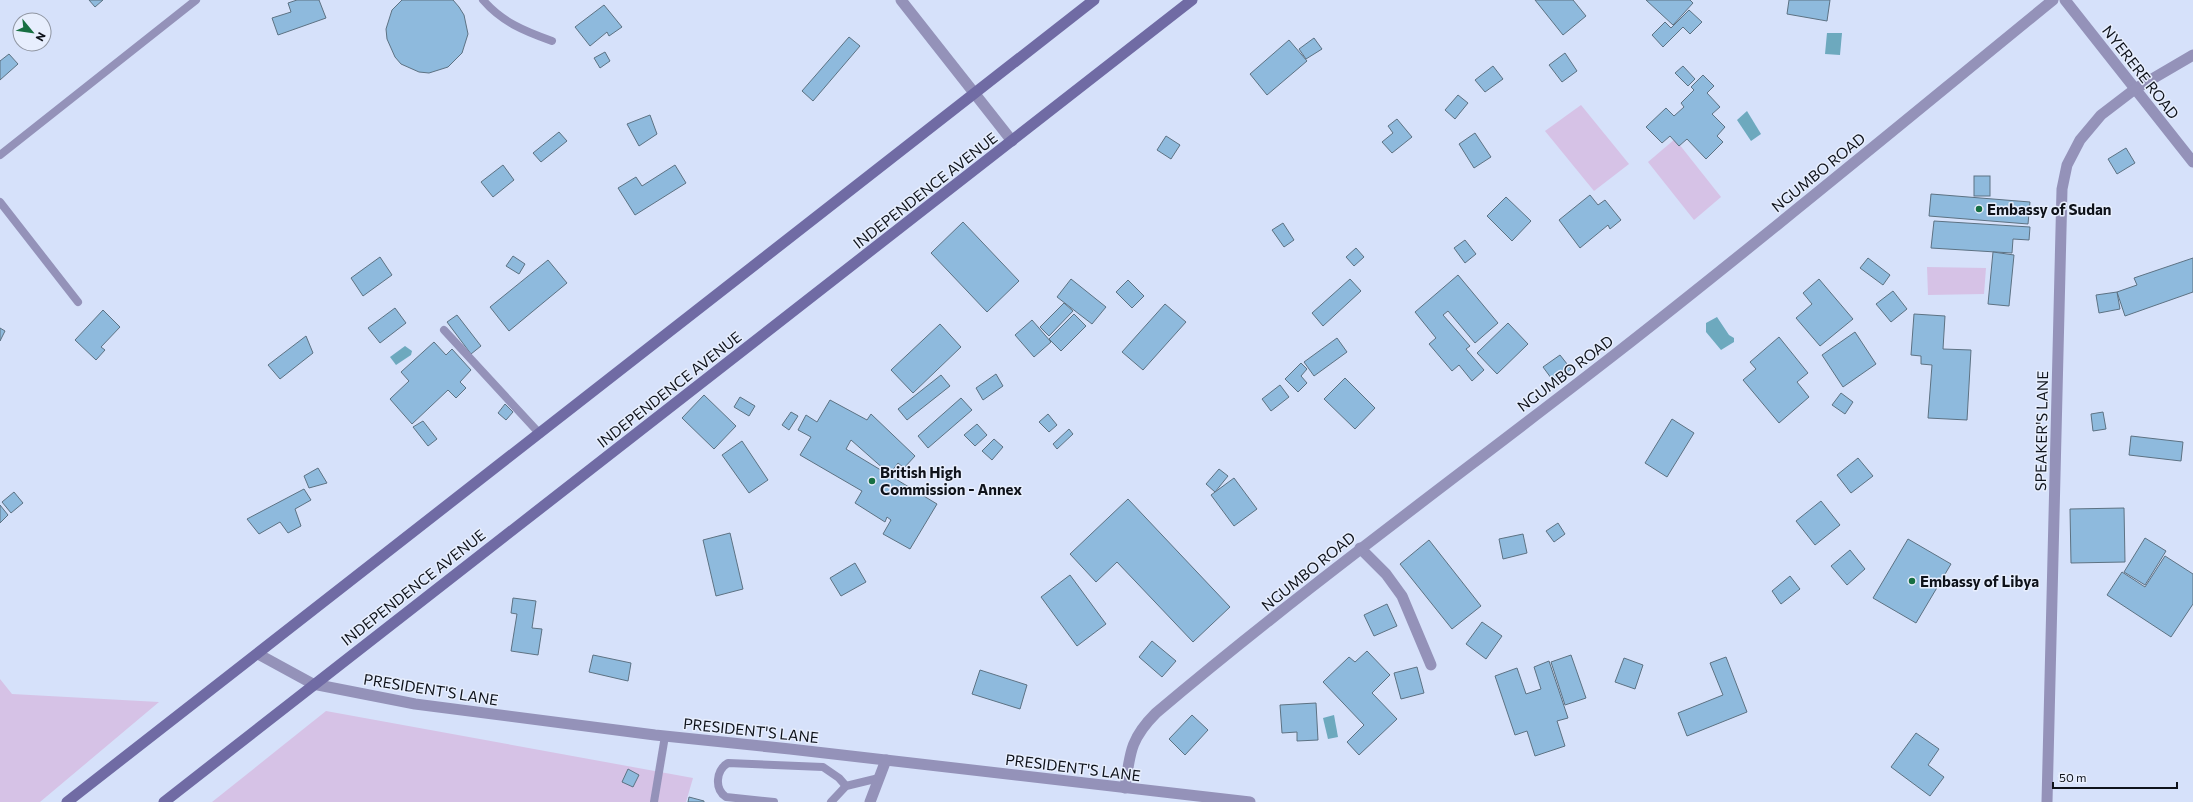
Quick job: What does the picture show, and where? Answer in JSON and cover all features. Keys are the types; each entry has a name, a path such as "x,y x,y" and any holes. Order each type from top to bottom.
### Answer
{"main road":[{"path":"67,802 976,94 1094,0"},
{"name":"INDEPENDENCE AVENUE","path":"164,802 313,684 1192,0"}],"street":[{"path":"901,0 1012,141"},
{"name":"NGUMBO ROAD","path":"1125,788 1133,743 1141,728 1156,713 1360,548 1631,341 1795,211 2053,0"},
{"name":"NYERERE ROAD","path":"2065,0 2193,162"},
{"name":"SPEAKER'S LANE","path":"2047,802 2062,189 2067,165 2080,140 2101,116 2135,89 2193,55"},
{"path":"1360,548 1386,574 1402,596 1431,665"},
{"name":"PRESIDENT'S LANE","path":"258,654 313,684 415,704 665,736 1250,802"},
{"path":"870,802 886,760"}],"lane":[{"path":"0,155 196,0"},
{"path":"483,0 495,13 518,29 552,41"},
{"path":"0,202 78,302"},
{"path":"444,330 540,434"},
{"path":"654,802 665,736"},
{"path":"774,802 726,797 721,794 718,790 719,771 722,766 728,763 823,767 836,775 846,786"},
{"path":"831,802 846,786 879,778"}],"shaded area":[{"path":"1581,105 1629,164 1594,191 1545,131"},
{"path":"1675,139 1721,197 1694,220 1648,162"},
{"path":"1927,267 1986,268 1984,294 1928,295"},
{"path":"0,679 12,694 159,702 40,802 0,802"},
{"path":"326,711 693,778 686,802 212,802"}],"water":[{"path":"1827,33 1842,33 1840,55 1825,54"},
{"path":"1747,111 1761,134 1751,141 1737,120"},
{"path":"1717,317 1729,335 1734,338 1734,342 1721,350 1706,332 1706,323"},
{"path":"405,346 412,351 411,355 396,365 390,357"},
{"path":"1334,715 1338,737 1328,739 1323,718"}],"building":[{"path":"89,0 103,0 95,7"},
{"path":"297,0 319,0 326,18 278,35 272,18 291,12 288,3"},
{"path":"402,0 453,0 459,7 464,15 468,34 462,53 448,67 429,73 419,72 401,64 395,57 387,39 386,29 392,10"},
{"path":"1535,0 1573,0 1586,16 1563,35"},
{"path":"1646,0 1690,0 1693,3 1673,25"},
{"path":"1789,0 1830,0 1827,21 1787,14"},
{"path":"604,5 622,27 609,36 607,32 590,46 575,27"},
{"path":"1689,10 1702,22 1690,34 1683,27 1663,47 1652,35 1665,22 1671,28"},
{"path":"849,37 860,46 813,101 802,91"},
{"path":"1314,38 1322,49 1306,59 1299,49"},
{"path":"1289,40 1307,61 1267,95 1250,74"},
{"path":"605,52 610,61 600,68 594,58"},
{"path":"1565,53 1577,71 1562,82 1549,65"},
{"path":"9,54 18,64 0,80 0,61"},
{"path":"1493,66 1503,79 1485,92 1475,80"},
{"path":"1683,66 1695,79 1688,86 1675,73"},
{"path":"1703,75 1714,86 1707,93 1720,107 1712,114 1725,127 1717,136 1723,142 1706,159 1687,139 1679,146 1670,136 1662,143 1646,127 1666,108 1674,116 1684,107 1681,103 1694,90 1691,87"},
{"path":"1458,95 1468,103 1455,119 1445,110"},
{"path":"650,115 657,134 639,146 627,124"},
{"path":"1397,119 1412,137 1392,153 1382,142 1393,133 1388,126"},
{"path":"559,132 567,141 541,162 533,153"},
{"path":"1475,133 1491,157 1474,168 1459,144"},
{"path":"1166,136 1180,145 1171,159 1157,150"},
{"path":"2126,148 2135,163 2117,174 2108,159"},
{"path":"503,165 514,180 493,197 481,182"},
{"path":"675,165 686,183 635,215 618,188 636,177 642,186"},
{"path":"1974,176 1990,176 1990,196 1974,196"},
{"name":"Embassy of Sudan","path":"1931,194 2030,202 2028,224 1929,216"},
{"path":"1590,195 1598,205 1605,200 1621,220 1610,229 1608,225 1580,248 1559,220"},
{"path":"1506,197 1531,221 1512,241 1487,216"},
{"path":"1934,221 2030,227 2029,240 2013,239 2012,253 1931,248"},
{"path":"963,222 1019,281 987,312 931,253"},
{"path":"1283,223 1294,240 1284,247 1272,230"},
{"path":"1465,240 1476,254 1465,263 1454,248"},
{"path":"1356,248 1364,257 1354,266 1346,257"},
{"path":"1993,252 2014,255 2009,306 1988,304"},
{"path":"513,256 525,264 519,274 506,266"},
{"path":"380,257 392,275 363,296 351,278"},
{"path":"1868,258 1890,275 1883,285 1860,268"},
{"path":"2193,258 2193,292 2125,316 2117,292 2137,285 2134,278"},
{"path":"548,260 567,283 509,331 490,307"},
{"path":"1458,275 1498,323 1475,343 1448,311 1443,315 1470,346 1466,349 1484,370 1472,381 1459,365 1452,371 1429,344 1436,338 1415,312"},
{"path":"1071,279 1106,307 1092,324 1057,297"},
{"path":"1350,279 1361,291 1323,326 1312,313"},
{"path":"1819,279 1853,319 1820,346 1796,318 1812,304 1803,293"},
{"path":"1128,280 1144,296 1132,308 1116,292"},
{"path":"1893,291 1907,309 1891,322 1876,304"},
{"path":"2117,292 2120,309 2099,313 2096,295"},
{"path":"1064,303 1073,311 1049,336 1040,327"},
{"path":"1165,304 1186,322 1143,370 1122,352"},
{"path":"395,308 406,323 380,343 368,328"},
{"path":"103,310 120,327 101,347 105,350 96,360 75,340"},
{"path":"1074,314 1086,326 1061,351 1049,339"},
{"path":"1914,314 1945,316 1943,349 1971,350 1967,420 1928,418 1932,365 1921,364 1921,356 1911,355"},
{"path":"457,315 481,346 471,354 447,322"},
{"path":"1032,320 1051,342 1034,357 1015,335"},
{"path":"1508,323 1528,344 1497,374 1477,353"},
{"path":"940,324 961,347 913,393 891,370"},
{"path":"0,328 5,331 0,341"},
{"path":"1855,332 1876,364 1843,387 1822,355"},
{"path":"306,336 313,353 280,379 268,365"},
{"path":"1779,337 1808,373 1797,382 1809,397 1779,423 1743,380 1756,369 1750,362"},
{"path":"1337,338 1347,352 1314,376 1304,362"},
{"path":"434,342 446,355 452,349 471,370 460,382 466,388 456,398 448,390 412,424 390,399 409,381 401,372"},
{"path":"1560,355 1571,369 1554,382 1543,367"},
{"path":"1301,363 1307,369 1301,376 1307,383 1298,392 1285,379"},
{"path":"996,374 1003,386 983,400 976,388"},
{"path":"941,375 950,386 907,420 898,409"},
{"path":"1345,378 1375,408 1355,429 1324,399"},
{"path":"1280,385 1289,397 1271,411 1262,399"},
{"path":"1841,393 1853,402 1845,414 1832,405"},
{"path":"704,395 736,426 714,449 682,418"},
{"path":"740,397 755,406 749,416 734,407"},
{"path":"961,398 972,410 928,448 918,436"},
{"name":"British High Commission - Annex","path":"830,400 867,420 871,414 915,456 904,468 898,463 892,471 888,468 885,470 851,440 846,449 937,504 910,549 883,534 891,520 887,517 885,522 855,503 862,491 800,455 811,437 798,430 806,415 817,422"},
{"path":"505,404 513,412 506,420 498,413"},
{"path":"791,412 798,416 789,430 782,425"},
{"path":"2103,412 2106,429 2093,431 2091,414"},
{"path":"1048,414 1057,425 1049,432 1039,422"},
{"path":"1672,419 1694,433 1667,477 1645,463"},
{"path":"423,421 437,439 428,446 413,427"},
{"path":"977,424 987,435 975,446 964,435"},
{"path":"1069,429 1073,434 1057,449 1053,444"},
{"path":"2131,436 2183,442 2181,461 2129,455"},
{"path":"994,439 1003,447 992,460 982,451"},
{"path":"742,441 768,480 749,493 722,455"},
{"path":"1858,458 1873,476 1851,493 1837,475"},
{"path":"318,468 327,483 309,488 304,476"},
{"path":"1219,469 1228,476 1215,492 1206,484"},
{"path":"1234,478 1257,509 1234,526 1211,495"},
{"path":"304,489 311,500 295,509 301,526 288,533 280,522 259,534 247,519"},
{"path":"14,492 23,503 11,513 2,502"},
{"path":"1128,499 1230,607 1193,642 1117,562 1096,582 1070,554"},
{"path":"1821,501 1840,525 1815,545 1796,521"},
{"path":"0,505 8,515 0,523"},
{"path":"2124,508 2125,562 2071,563 2070,509"},
{"path":"1558,523 1565,534 1554,542 1546,531"},
{"path":"730,533 743,589 716,596 703,540"},
{"path":"1523,534 1527,553 1503,559 1499,539"},
{"path":"2145,538 2166,551 2145,585 2124,572"},
{"name":"Embassy of Libya","path":"1908,539 1951,564 1916,623 1873,598"},
{"path":"1429,540 1481,606 1452,629 1400,564"},
{"path":"1850,550 1865,569 1847,585 1831,566"},
{"path":"2165,556 2193,574 2193,604 2171,637 2107,595 2122,572 2145,587"},
{"path":"855,563 866,582 841,596 830,578"},
{"path":"1070,575 1106,624 1077,646 1041,597"},
{"path":"1790,576 1800,589 1781,604 1772,591"},
{"path":"513,598 536,601 532,628 542,629 538,655 511,651 517,614 511,613"},
{"path":"1387,604 1397,626 1374,636 1364,615"},
{"path":"1482,622 1502,636 1486,659 1466,644"},
{"path":"1152,641 1176,661 1162,677 1139,657"},
{"path":"1367,651 1390,675 1372,693 1397,719 1359,755 1347,742 1364,725 1323,682 1349,657 1355,662"},
{"path":"593,655 631,663 628,681 589,672"},
{"path":"1571,655 1586,698 1565,705 1551,662"},
{"path":"1726,657 1747,712 1687,736 1678,713 1723,695 1710,663"},
{"path":"1624,658 1643,665 1635,689 1615,682"},
{"path":"1549,661 1568,718 1557,721 1565,746 1535,756 1527,731 1515,735 1495,676 1517,668 1526,694 1541,689 1534,667"},
{"path":"1417,667 1424,693 1401,699 1394,673"},
{"path":"980,670 1027,685 1020,709 972,694"},
{"path":"1316,703 1318,740 1297,741 1297,732 1282,733 1280,705"},
{"path":"1192,715 1208,730 1185,755 1169,739"},
{"path":"1916,733 1939,749 1928,765 1944,777 1930,796 1891,767"},
{"path":"628,769 639,775 633,787 622,782"},
{"path":"689,797 704,801 704,802 688,802"}],"place":[{"name":"Embassy of Sudan","path":"1979,209"},
{"name":"British High Commission - Annex","path":"872,481"},
{"name":"Embassy of Libya","path":"1912,581"}]}
